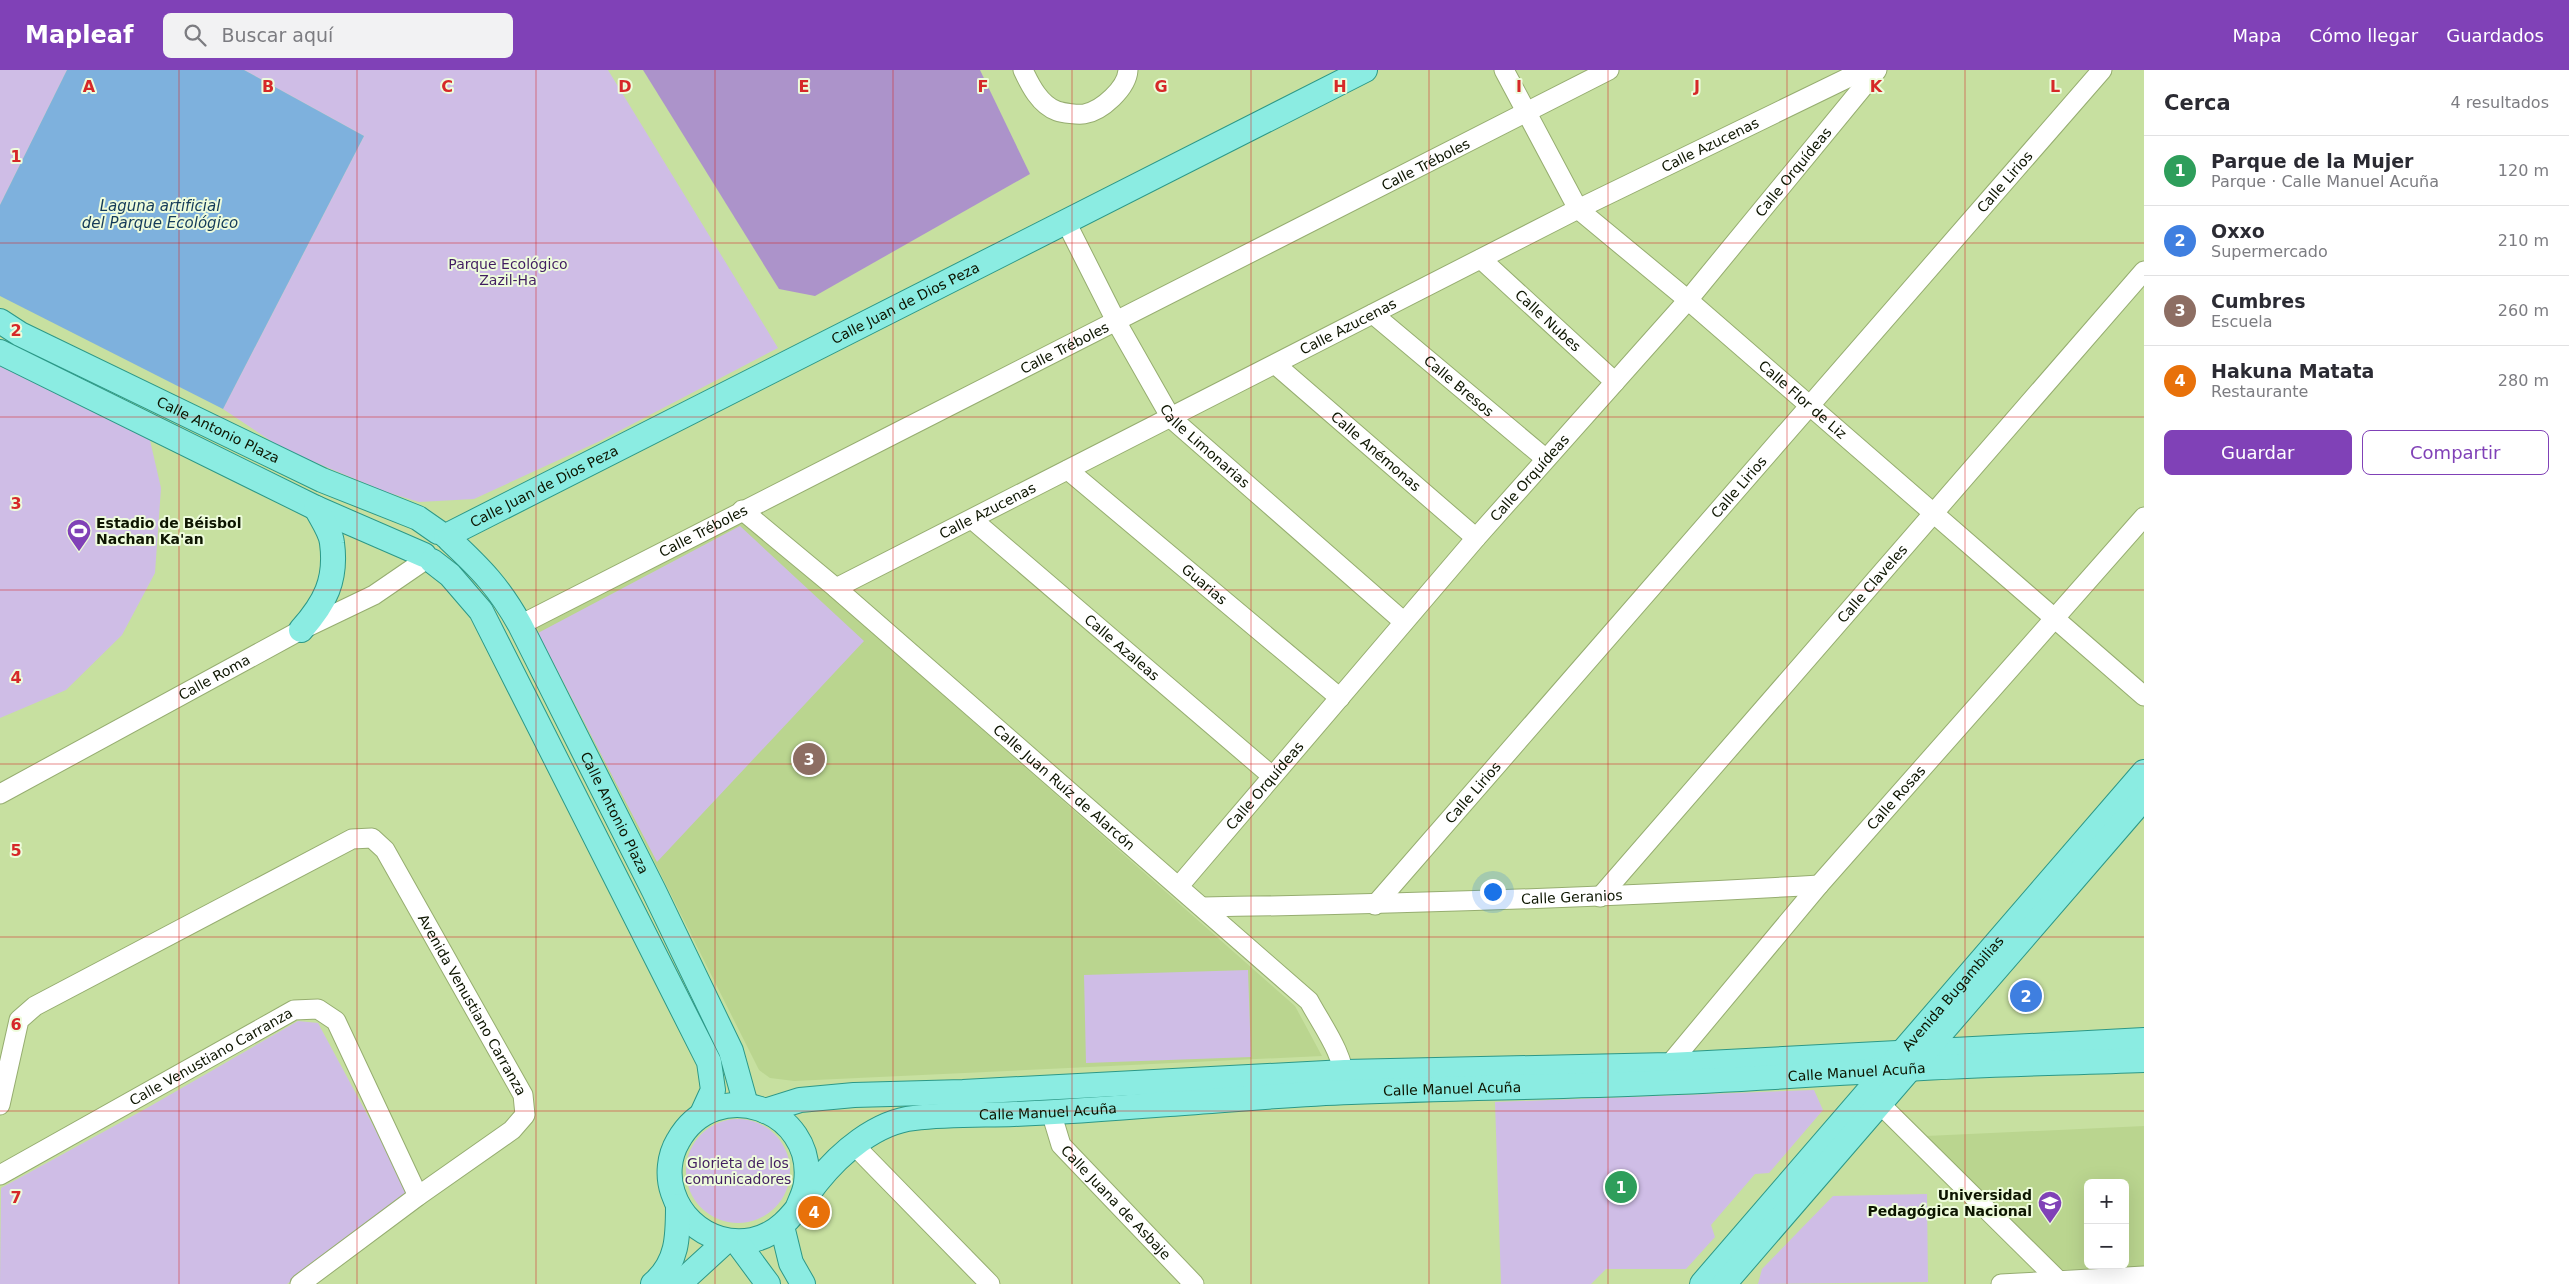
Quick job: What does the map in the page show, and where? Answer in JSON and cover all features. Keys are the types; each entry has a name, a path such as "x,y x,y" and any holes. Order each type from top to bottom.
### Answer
{"main road":[{"name":"Calle Juan de Dios Peza","path":"445,536 1365,70"},
{"name":"Calle Antonio Plaza","path":"0,321 20,334 322,480 418,518 445,536 486,574 504,597 520,625 654,891 731,1051 756,1108"},
{"name":"Calle Antonio Plaza","path":"0,352 316,508 428,558 450,575 481,611 709,1062 713,1090 702,1114"},
{"path":"301,630 320,609 331,582 332,541 316,508"},
{"path":"428,558 442,561 449,554 445,536"},
{"name":"Avenida Bugambilias","path":"1724,1284 1879,1104 1911,1057 2144,772"},
{"name":"Avenida Bugambilias","path":"1702,1284 1884,1071 1911,1057 2144,798"},
{"name":"Calle Manuel Acuña","path":"1662,1074 2144,1040"},
{"name":"Calle Manuel Acuña","path":"1911,1057 2144,1060"},
{"name":"Calle Manuel Acuña","path":"756,1108 800,1100 854,1095 1662,1074 1884,1071"},
{"name":"Calle Manuel Acuña","path":"790,1217 821,1177 854,1145 884,1127 915,1118 1051,1112 1345,1082"},
{"path":"724,1106 756,1108 782,1120 798,1138 806,1161 806,1186 790,1217 769,1234 754,1240 732,1241 707,1235 690,1223 678,1206 670,1187 671,1159 675,1146 686,1128 702,1114 724,1106"},
{"path":"653,1284 672,1262 678,1241 678,1206"},
{"path":"790,1217 791,1263 803,1284"},
{"path":"678,1284 732,1241"},
{"path":"732,1241 768,1284"}],"street":[{"path":"1023,70 1033,91 1056,111 1084,114 1109,102 1127,80 1128,70"},
{"name":"Calle Flor de Liz","path":"1504,70 1578,209 1688,300 1809,407 1933,512 2054,620 2144,696"},
{"name":"Calle Tréboles","path":"520,625 742,510 1117,323 1609,70"},
{"name":"Calle Azucenas","path":"836,588 973,520 1578,209 1864,70"},
{"name":"Calle Orquídeas","path":"1179,886 1476,538 1688,300 1878,70"},
{"name":"Calle Lirios","path":"1375,905 2102,70"},
{"name":"Calle Limonarias","path":"1066,222 1117,323 1171,418 1404,622"},
{"name":"Calle Nubes","path":"1481,259 1615,382"},
{"name":"Calle Claveles","path":"1600,897 2144,271"},
{"name":"Calle Bresos","path":"1373,314 1546,459"},
{"name":"Calle Anémonas","path":"1276,364 1476,538"},
{"name":"Guarias","path":"1068,470 1340,698"},
{"name":"Calle Juan Ruíz de Alarcón","path":"742,510 836,588 1309,1001 1340,1058 1345,1082"},
{"name":"Calle Rosas","path":"1662,1074 1819,885 2144,517"},
{"name":"Calle Azaleas","path":"973,520 1272,776"},
{"name":"Calle Roma","path":"0,794 301,630 374,595 408,574 428,558"},
{"name":"Avenida Venustiano Carranza","path":"0,1105 19,1020 35,1006 352,839 372,838 385,850 523,1095 525,1115 512,1130 418,1196 300,1284"},
{"name":"Calle Geranios","path":"1203,907 1375,905 1600,897 1819,885"},
{"name":"Calle Venustiano Carranza","path":"0,1175 294,1010 318,1009 336,1021 418,1196"},
{"path":"1879,1104 2061,1282"},
{"name":"Calle Juana de Asbaje","path":"1051,1112 1061,1145 1194,1284"},
{"path":"854,1145 990,1284"},
{"path":"2001,1284 2144,1276"}],"shaded area":[{"path":"643,70 980,70 1030,174 815,296 779,289"},
{"path":"742,517 1295,1006 1322,1056 794,1081 770,1078 759,1070 536,626"},
{"name":"Universidad Pedagógica Nacional","path":"2144,1126 2144,1267 2129,1268 2129,1179 2084,1179 2084,1269 2086,1269 2057,1270 1926,1136"}],"green space":[{"path":"0,70 67,70 0,205"},
{"name":"Parque Ecológico Zazil-Ha","path":"244,70 608,70 778,348 600,441 474,499 419,502 386,492 283,449 223,409 364,136"},
{"name":"Estadio de Béisbol Nachan Ka'an","path":"0,358 149,436 161,488 155,573 122,635 66,690 0,718"},
{"path":"740,526 864,641 657,862 538,633"},
{"path":"1248,970 1251,1057 1086,1063 1084,975"},
{"path":"298,1021 318,1023 410,1194 287,1284 0,1284 1,1188 147,1108"},
{"path":"1814,1090 1823,1110 1769,1173 1755,1174 1711,1225 1715,1237 1686,1269 1606,1269 1591,1284 1501,1284 1495,1102"},
{"name":"Glorieta de los comunicadores","path":"738,1119 758,1123 775,1134 786,1151 790,1171 786,1191 775,1208 758,1219 738,1223 718,1219 701,1208 690,1191 686,1171 690,1151 701,1134 718,1123"},
{"path":"1927,1194 1928,1282 1758,1284 1762,1269 1833,1196"}],"water":[{"name":"Laguna artificial del Parque Ecológico","path":"67,70 244,70 364,136 223,409 0,296 0,205"}],"place":[{"name":"Estadio de Béisbol Nachan Ka'an","path":"79,552"},
{"name":"Cumbres","path":"809,759"},
{"name":"Oxxo","path":"2026,996"},
{"name":"Parque de la Mujer","path":"1621,1187"},
{"name":"Hakuna Matata","path":"814,1212"},
{"name":"Universidad Pedagógica Nacional","path":"2050,1224"}]}
